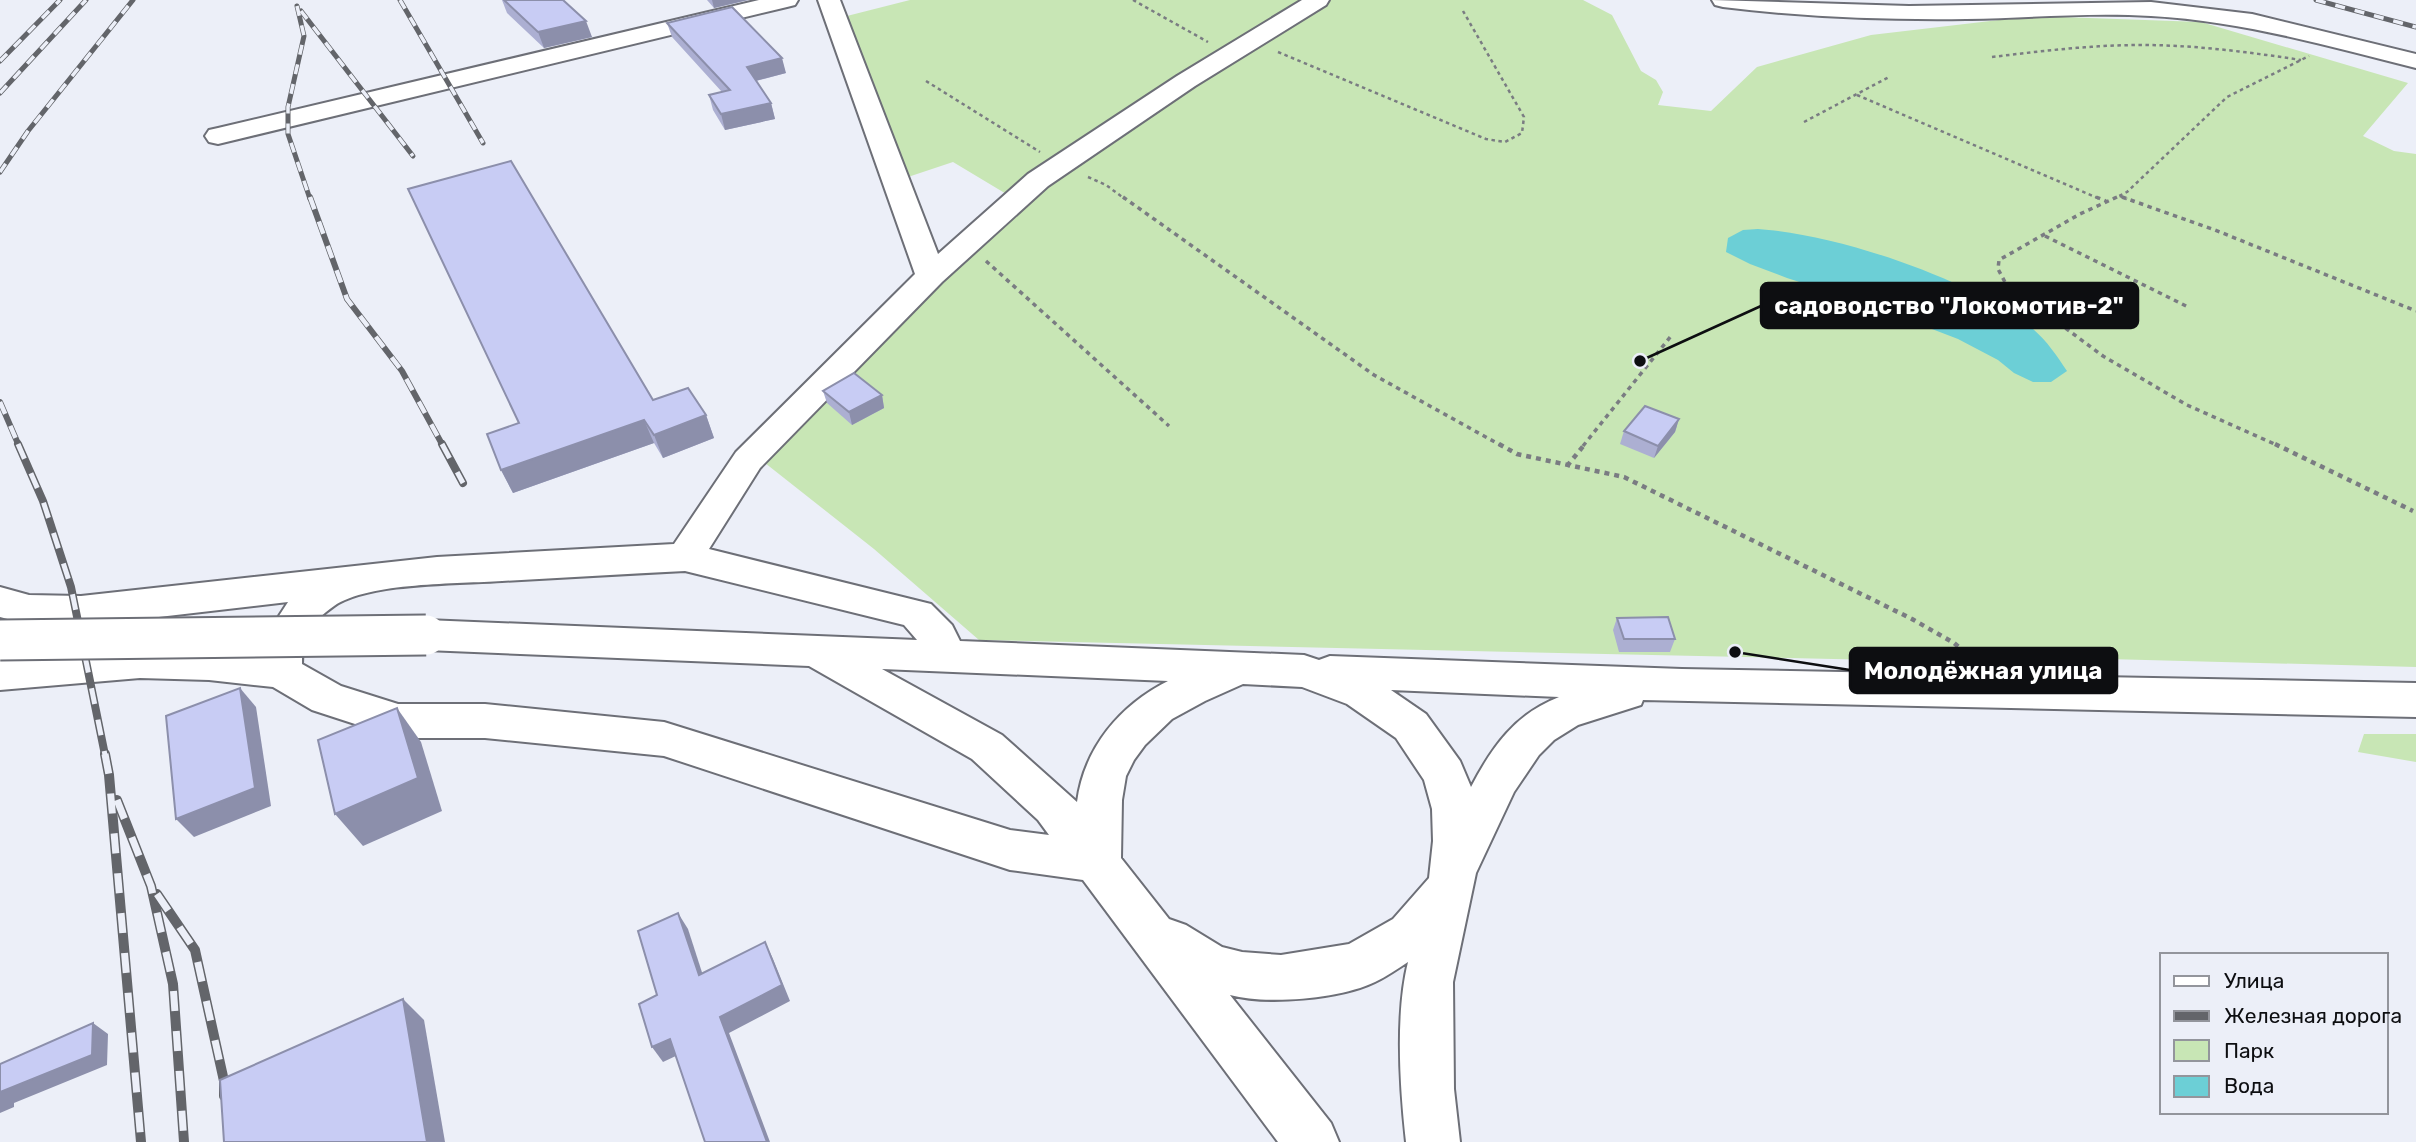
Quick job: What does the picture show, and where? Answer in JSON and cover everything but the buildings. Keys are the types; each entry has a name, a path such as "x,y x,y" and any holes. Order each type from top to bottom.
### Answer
{"street":[{"path":"218,136 787,0"},
{"path":"829,0 931,276"},
{"path":"685,557 748,460 931,276 1038,180 1241,47 1318,0"},
{"path":"1723,0 1800,10 2152,9 2225,17 2296,29 2416,61"},
{"path":"0,601 11,606 42,611 82,611 437,571 685,557 917,614 939,636 946,658"},
{"path":"281,672 282,642 299,615 320,596 355,580"},
{"path":"0,640 425,635 816,653 1682,685 2416,700"},
{"path":"816,653 987,747 1054,807 1312,1142"},
{"path":"0,674 86,663 135,661 219,663 281,672 327,698 398,721 485,720 664,739 1010,850 1098,862"},
{"path":"1098,862 1097,820 1107,768 1140,719 1189,687 1246,670"},
{"path":"1304,671 1362,692 1411,726 1444,774 1455,809 1456,841 1450,883 1428,982 1427,1089 1433,1142"},
{"path":"1142,919 1211,967 1242,975 1281,978 1357,966 1410,935 1450,883 1487,798 1509,762 1527,740 1553,717 1623,693 1682,685"}],"path":[{"path":"1133,0 1241,47 1486,139 1496,142 1513,141 1522,133 1524,117 1463,11"},
{"path":"2342,41 2255,81 2227,97 2127,192 1999,260 1998,270 2006,284 2103,355 2187,405 2286,449 2413,511"},
{"path":"1992,57 2065,48 2143,45 2239,51 2302,60"},
{"path":"1804,122 1889,77"},
{"path":"926,81 1061,165 1106,185 1374,375 1517,454 1624,477 1912,619 1954,643 1983,668 1998,690"},
{"path":"1857,95 2107,201"},
{"path":"2119,196 2215,230 2416,311"},
{"path":"2045,235 2190,308"},
{"path":"966,244 1169,426"},
{"path":"1567,466 1671,336"}],"green space":[{"path":"910,0 1583,0 1612,15 1641,71 1656,80 1663,92 1658,105 1711,111 1757,67 1871,35 2033,16 2201,22 2408,83 2363,136 2394,151 2416,154 2416,667 2031,657 2011,663 979,640 874,549 765,463 966,255 1023,204 953,162 902,179 843,17"},
{"path":"2364,734 2416,734 2416,762 2358,752"}],"water":[{"path":"1758,229 1826,240 1863,250 1902,262 1975,293 2033,329 2067,371 2051,382 2033,382 1958,339 1859,301 1787,278 1726,252 1728,238 1743,230"}],"railway":[{"path":"0,61 60,0"},
{"path":"0,93 86,0"},
{"path":"0,172 28,131 133,0"},
{"path":"400,0 483,143"},
{"path":"2316,0 2416,27"},
{"path":"297,6 304,36 288,107 288,134 310,199"},
{"path":"301,11 413,156"},
{"path":"310,197 347,299 402,371 443,446"},
{"path":"0,402 19,446"},
{"path":"18,444 43,501 71,587 105,755"},
{"path":"442,444 463,483"},
{"path":"105,754 141,1142"},
{"path":"117,800 151,886 173,984 184,1142"},
{"path":"157,894 195,950 224,1081 224,1096"}],"place":[{"name":"садоводство \"Локомотив-2\"","path":"1640,361"},
{"name":"Молодёжная улица","path":"1735,652"}]}
